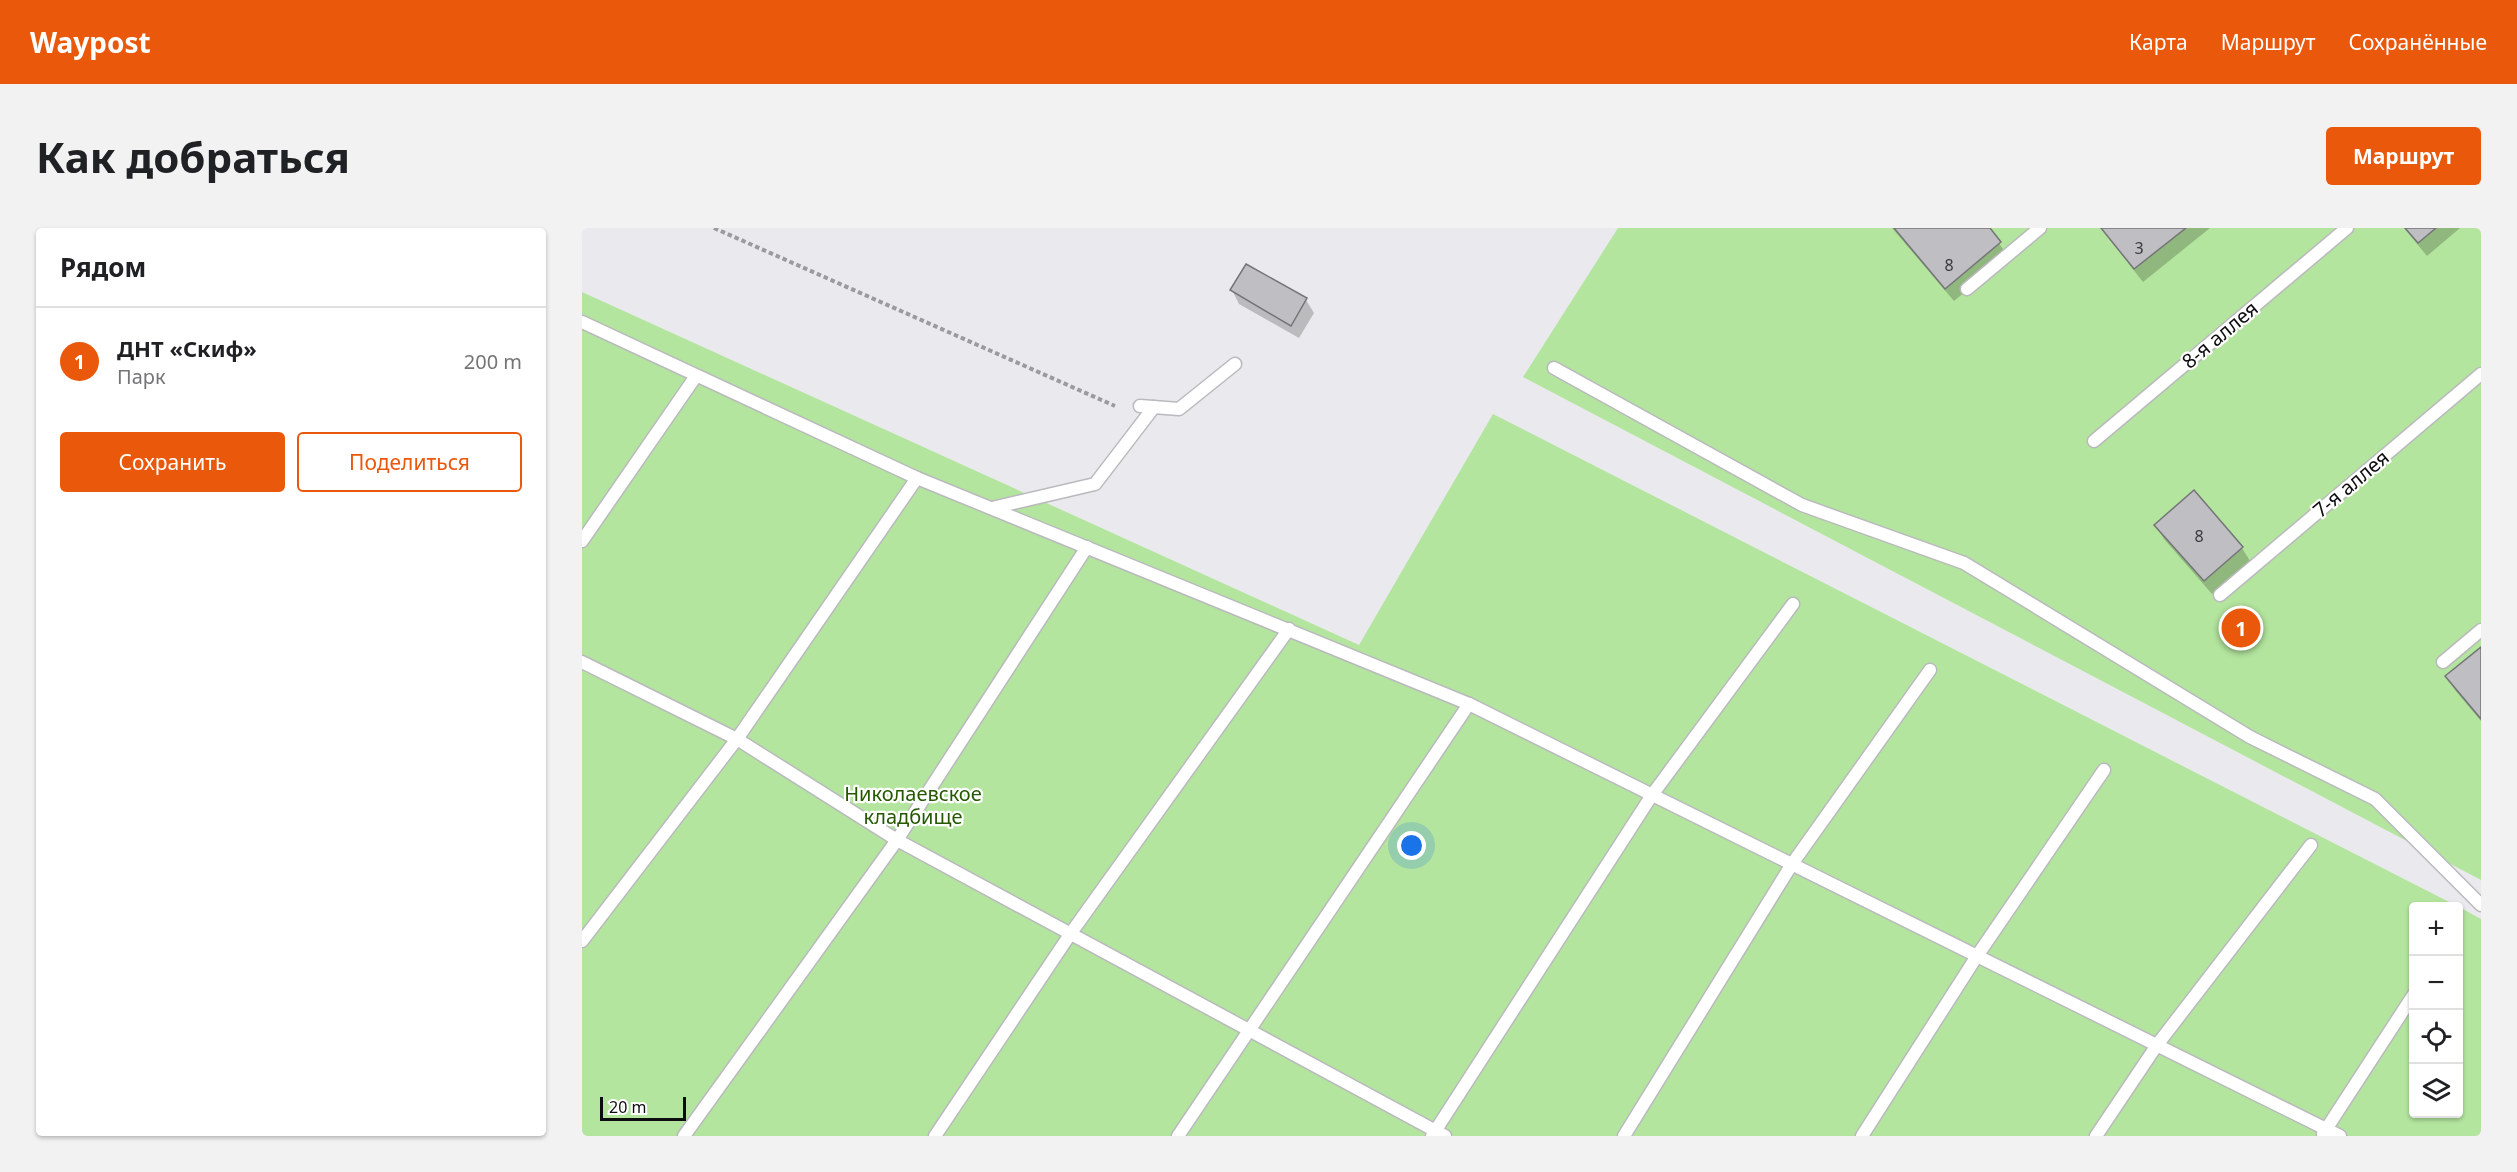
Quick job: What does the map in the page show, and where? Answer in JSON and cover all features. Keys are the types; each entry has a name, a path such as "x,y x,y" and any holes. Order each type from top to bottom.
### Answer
{"lane":[{"path":"1966,289 2040,228"},
{"name":"8-я аллея","path":"2094,441 2347,228"},
{"path":"582,322 916,478 1469,704 2157,1046 2324,1133 2340,1136"},
{"path":"1140,406 1179,409 1235,364"},
{"path":"1554,368 1802,505 1965,563 2250,737 2375,800 2481,905"},
{"name":"7-я аллея","path":"2220,595 2481,374"},
{"path":"582,542 696,376"},
{"path":"992,508 1095,484 1154,407"},
{"path":"582,942 737,739 916,478"},
{"path":"684,1136 897,840 1087,547"},
{"path":"582,662 737,739 897,840 1438,1134 1652,795 1793,604"},
{"path":"935,1136 1071,933 1289,629"},
{"path":"2443,662 2481,630"},
{"path":"1624,1136 1792,864 1930,670"},
{"path":"1178,1136 1469,704"},
{"path":"1862,1136 1977,956 2104,770"},
{"path":"2096,1136 2157,1046 2311,845"},
{"path":"2324,1133 2409,1002"}],"path":[{"path":"714,228 1115,406"}],"green space":[{"path":"1618,228 2481,228 2481,880 1523,377"},
{"name":"Николаевское кладбище","path":"582,292 1359,645 1493,414 2449,902 2409,902 2409,1118 2463,1118 2463,909 2481,919 2481,1136 582,1136"}],"building":[{"path":"1894,228 1990,228 2001,242 1945,289"},
{"path":"2101,228 2186,228 2134,269"},
{"path":"2405,228 2436,228 2418,243"},
{"path":"1246,264 1307,298 1291,326 1230,290"},
{"path":"2194,490 2243,547 2204,581 2154,525"},
{"path":"2481,647 2481,719 2445,676"}],"place":[{"name":"ДНТ «Скиф»","path":"2241,628"}]}
